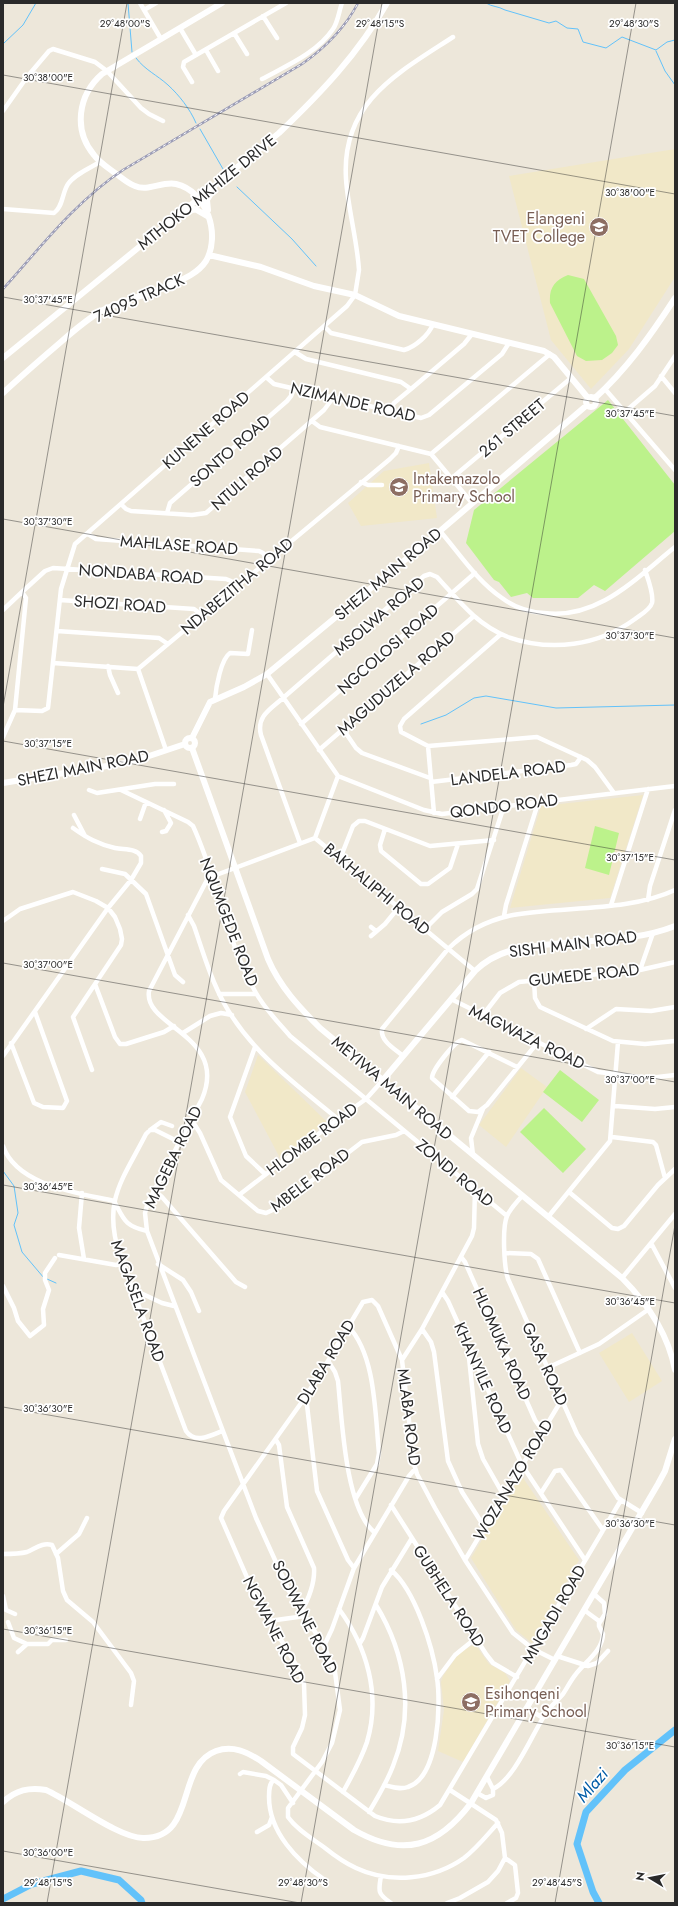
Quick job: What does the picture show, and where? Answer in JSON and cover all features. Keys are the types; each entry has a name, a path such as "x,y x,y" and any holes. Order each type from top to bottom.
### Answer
{"street":[{"path":"140,3 161,39"},
{"path":"144,10 156,3"},
{"path":"211,223 199,198 190,192 174,184 139,188 123,179 100,162 85,142 80,118 83,102 88,91 97,78 222,3"},
{"path":"192,82 183,67 184,62 263,16 279,4 286,3"},
{"path":"262,79 296,60 321,42 333,29 342,3"},
{"name":"MTHOKO MKHIZE DRIVE","path":"3,358 279,133 319,94 359,46 387,3"},
{"path":"263,16 277,38"},
{"path":"180,28 196,55"},
{"path":"234,33 247,54"},
{"path":"355,295 359,270 346,168 349,144 355,124 367,104 384,84 404,68 453,37"},
{"path":"3,111 27,77 51,50 88,59 107,71 141,108 163,121"},
{"path":"206,50 218,71"},
{"path":"3,209 54,212 59,209 65,190 73,179 100,162"},
{"path":"220,182 207,200 212,240 209,255 261,267 314,286 355,295 390,313 550,354 591,398 605,389 634,358 675,298"},
{"path":"181,213 190,199 190,192"},
{"path":"171,221 195,209 208,217"},
{"name":"74095 TRACK","path":"3,393 93,316 104,310 188,277 201,267 209,255"},
{"name":"KUNENE ROAD","path":"15,710 46,710 62,584 75,544 347,306 355,295"},
{"path":"324,326 331,333 404,350 411,347 425,336 433,324"},
{"path":"389,411 394,403 464,344 472,334"},
{"name":"NZIMANDE ROAD","path":"266,378 272,383 294,389 414,418 425,418 502,354 509,343"},
{"path":"295,352 306,359 401,382 411,389"},
{"path":"431,454 550,354"},
{"path":"626,411 649,391 675,356"},
{"path":"661,376 675,393"},
{"name":"261 STREET","path":"452,478 572,378"},
{"name":"SONTO ROAD","path":"167,513 170,503 287,401 292,396 294,389"},
{"path":"605,389 626,411 675,470"},
{"name":"NTULI ROAD","path":"121,504 126,509 131,511 199,515 206,513 312,421 328,406 332,398"},
{"name":"SHEZI MAIN ROAD","path":"3,783 131,762 185,744 187,739 192,738 207,706 215,699 244,687 267,674 440,531 587,405 594,405 591,398"},
{"path":"312,421 320,427 431,454 472,503"},
{"name":"NDABEZITHA ROAD","path":"138,669 393,456 398,446"},
{"path":"361,482 368,485 382,484"},
{"path":"440,531 475,573 501,598 516,606 537,612 557,614 575,613 600,604 615,595 675,546"},
{"name":"MAHLASE ROAD","path":"88,534 96,540 259,551 263,553 268,560"},
{"path":"3,610 49,569 67,569"},
{"name":"NONDABA ROAD","path":"67,569 226,579 231,580 237,586"},
{"name":"MSOLWA ROAD","path":"300,843 259,726 264,717 283,698 426,575 432,574 437,577 474,616 501,634 532,643 560,646 581,644 610,635 625,627 650,607 652,599 645,570"},
{"name":"NGCOLOSI ROAD","path":"301,724 475,573"},
{"path":"3,737 15,710 27,602 22,592"},
{"name":"SHOZI ROAD","path":"60,600 192,609 197,610 202,615"},
{"name":"MAGUDUZELA ROAD","path":"319,750 474,616"},
{"path":"215,699 217,685 226,656 230,653 248,654 252,630"},
{"path":"57,631 159,638 168,644"},
{"path":"501,634 401,722 400,728 403,734 428,746 535,736 581,757 595,767 614,793"},
{"path":"53,663 138,669 166,750"},
{"path":"108,666 110,675 118,693"},
{"path":"267,674 338,776"},
{"name":"LANDELA ROAD","path":"343,729 356,748 362,753 430,780 571,765 576,764 581,757"},
{"name":"SHEZI MAIN ROAD","path":"192,738 195,742 192,748"},
{"path":"185,744 188,748 192,748"},
{"path":"428,746 434,813"},
{"name":"MEYIWA MAIN ROAD","path":"192,748 268,959 279,982 293,1001 320,1028 622,1278 649,1309 665,1338 675,1370"},
{"name":"QONDO ROAD","path":"338,776 434,813 442,814 675,786"},
{"name":"BAKHALIPHI ROAD","path":"338,776 315,838 475,971"},
{"path":"89,790 97,793 155,784 174,784"},
{"path":"611,905 648,789"},
{"name":"NQUMGEDE ROAD","path":"121,790 164,810 193,826 244,968 256,994 272,1016 290,1036 404,1131"},
{"path":"140,819 146,802"},
{"path":"504,916 506,905 538,802"},
{"path":"425,929 442,912 475,892 494,840 504,806"},
{"path":"162,832 166,831 171,823 164,810"},
{"path":"648,900 650,886 675,810"},
{"path":"74,815 86,837"},
{"path":"340,859 356,822 365,821 430,846 494,840"},
{"path":"3,1056 108,908 132,880 141,864 139,853 98,844 73,828"},
{"path":"385,829 380,845 381,852 421,884 428,884 450,868 458,844"},
{"path":"211,876 315,838"},
{"path":"102,869 125,874 146,894 175,975 183,982"},
{"name":"MAGEBA ROAD","path":"211,876 206,880 148,994 153,1008 195,1044 203,1056 207,1074 204,1092 154,1190 146,1213 147,1232 158,1264 243,1486"},
{"path":"403,1056 382,1037 382,1029 448,949 461,937 478,926 504,916 648,900 675,890"},
{"path":"3,921 20,909 71,892 92,899 108,908 116,920 122,935 122,942 73,1017 92,1070"},
{"path":"371,936 399,907"},
{"path":"188,915 194,926 219,994 255,1047 338,1119"},
{"path":"371,926 376,931"},
{"name":"SISHI MAIN ROAD","path":"383,1080 475,971 493,957 520,948 653,934 675,926"},
{"path":"640,970 653,934"},
{"name":"GUMEDE ROAD","path":"482,1015 497,997 507,988 519,982 640,970 675,962"},
{"path":"534,980 535,998 540,1007 606,1039 618,1042 659,1044 675,1041"},
{"path":"95,984 115,1037 120,1044 126,1044 158,1034 174,1026"},
{"path":"219,994 256,994"},
{"name":"MAGWAZA ROAD","path":"451,999 598,1072 648,1078 675,1075"},
{"path":"586,1029 616,1009 650,1011 675,1007"},
{"path":"11,1043 34,1104 43,1107 62,1108 65,1106 67,1101 35,1012"},
{"path":"183,1033 210,1016 220,1013 232,1015"},
{"path":"517,1067 462,1040 456,1043 432,1075 435,1082 452,1097 472,1112 478,1112 483,1108 538,1042"},
{"path":"548,1217 608,1144 612,1137 618,1042"},
{"path":"255,1047 230,1117 246,1156 265,1174"},
{"path":"452,1097 489,1052"},
{"name":"HLOMBE ROAD","path":"239,1195 366,1099 383,1080"},
{"path":"614,1106 655,1110 675,1107"},
{"path":"473,1155 471,1138 483,1108"},
{"name":"MBELE ROAD","path":"191,1119 200,1133 221,1180 258,1211 268,1212 362,1142 396,1135 404,1131"},
{"path":"148,1132 161,1122 172,1126"},
{"path":"148,1132 155,1130 179,1142"},
{"name":"ZONDI ROAD","path":"404,1131 507,1216"},
{"name":"MAGASELA ROAD","path":"148,1132 122,1180 114,1201 112,1228 132,1289 188,1433 192,1436 201,1438 222,1431"},
{"path":"612,1137 653,1142 656,1145 665,1178"},
{"path":"3,1146 10,1160 36,1180 114,1201 117,1211 129,1225 147,1232"},
{"path":"569,1192 612,1228 618,1229 624,1226 665,1178 675,1169"},
{"path":"154,1190 162,1197 236,1282 245,1287"},
{"name":"MLABA ROAD","path":"475,1190 473,1231 461,1257 422,1329 402,1360 415,1469 435,1508 465,1560 512,1633 534,1649 556,1658 583,1665"},
{"path":"82,1193 79,1228 84,1259"},
{"path":"507,1216 522,1196"},
{"name":"GASA ROAD","path":"507,1216 505,1253 508,1279 547,1368 581,1440 621,1500 642,1513"},
{"path":"674,1216 675,1223"},
{"path":"622,1278 674,1216"},
{"path":"651,1243 675,1288"},
{"path":"505,1253 531,1254 538,1259 580,1353"},
{"path":"59,1255 116,1265 123,1264"},
{"name":"HLOMUKA ROAD","path":"461,1257 465,1262 535,1420 542,1430"},
{"path":"3,1286 18,1320 30,1336 44,1325 43,1309 49,1290 45,1278 46,1269 54,1258"},
{"path":"158,1264 182,1280 191,1292 199,1311"},
{"path":"132,1289 162,1303 174,1306"},
{"name":"KHANYILE ROAD","path":"442,1292 448,1301 479,1368 522,1465 585,1560"},
{"name":"DLABA ROAD","path":"243,1486 304,1399 363,1302 369,1299 375,1302 402,1360"},
{"path":"547,1368 605,1341 649,1309"},
{"path":"348,1326 355,1335 370,1369 379,1453 377,1464 356,1498"},
{"path":"422,1329 431,1342 434,1352 444,1440 448,1461 462,1492 485,1528"},
{"path":"468,1346 481,1452 495,1483 504,1496"},
{"path":"328,1361 336,1372 338,1381 349,1479 368,1526 374,1532"},
{"path":"470,1370 479,1368"},
{"path":"304,1399 307,1404 319,1499 348,1560 354,1568"},
{"name":"WOZANAZO ROAD","path":"465,1560 542,1430 562,1400"},
{"path":"276,1440 279,1445 288,1507 314,1568 314,1578 301,1611"},
{"path":"3,1802 16,1792 25,1789 46,1790 121,1832 142,1838 152,1838 166,1831 180,1815 190,1783 199,1764 205,1757 214,1752 233,1749 249,1754 261,1761 354,1830 378,1842 394,1846 415,1845 430,1839 455,1822 471,1803 642,1513 665,1471 675,1441"},
{"path":"324,1646 354,1568 374,1532 415,1469"},
{"path":"541,1494 555,1471 561,1470 603,1530"},
{"name":"SODWANE ROAD","path":"243,1486 284,1580 301,1611 324,1646 335,1672 340,1710 332,1743 316,1772 293,1802"},
{"name":"NGWANE ROAD","path":"243,1486 224,1511 221,1522 268,1621 298,1668 304,1684 305,1715 293,1747 293,1754 316,1772"},
{"name":"MNGADI ROAD","path":"316,1772 369,1812 390,1821 405,1822 415,1820 425,1816 440,1805 534,1649 621,1500"},
{"name":"GUBHELA ROAD","path":"391,1505 476,1638 494,1663 517,1677"},
{"path":"56,1554 79,1534 87,1518"},
{"path":"360,1642 363,1638 382,1587 391,1570 412,1538"},
{"path":"3,1554 28,1552 42,1545 49,1544 54,1549 63,1591 67,1600 93,1622 131,1672 134,1685 131,1705"},
{"path":"384,1785 395,1788 408,1788 416,1782 427,1769 432,1755 438,1705 437,1679 431,1647 415,1606 396,1574 391,1570"},
{"path":"493,1789 502,1783 513,1769 543,1718 583,1665 592,1656 603,1637 599,1626 605,1614 603,1608 604,1603 594,1594"},
{"path":"3,1596 6,1610 15,1614"},
{"path":"369,1812 393,1766 401,1740 404,1721 405,1690 402,1667 395,1644 376,1605"},
{"path":"339,1609 360,1642 366,1659 371,1684 372,1700 371,1723 362,1757 343,1792"},
{"path":"584,1610 600,1622"},
{"path":"268,1621 305,1616"},
{"path":"8,1622 14,1638 27,1644 48,1644 52,1640 66,1640"},
{"path":"437,1679 455,1655 476,1638"},
{"path":"18,1652 27,1644"},
{"path":"583,1665 588,1666 595,1664 608,1651"},
{"path":"527,1708 543,1718"},
{"path":"240,1774 243,1772 266,1776 281,1785 293,1802 288,1808 288,1817 300,1830 348,1865 381,1876 405,1878 423,1876 443,1869 463,1858 473,1850 498,1823"},
{"path":"477,1793 484,1798 489,1798 493,1795 493,1789 487,1777"},
{"path":"274,1780 269,1792 272,1816 279,1834 304,1865 325,1880"},
{"path":"447,1903 460,1898 488,1882 498,1871 505,1858 502,1833 498,1823 492,1817 450,1790"},
{"path":"257,1832 269,1825 272,1816"},
{"path":"505,1858 515,1864 518,1893 516,1898 507,1903"},
{"path":"381,1876 379,1888 380,1894 391,1903"}],"shaded area":[{"name":"Elangeni TVET College","path":"675,149 675,277 629,349 591,389 551,340 509,176"},
{"name":"Intakemazolo Primary School","path":"429,463 437,518 361,526 348,503 384,471"},
{"path":"643,795 610,898 510,908 541,806"},
{"path":"258,1055 327,1122 280,1158 245,1092"},
{"path":"521,1068 547,1087 506,1147 479,1125"},
{"path":"632,1333 662,1381 629,1402 599,1353"},
{"path":"521,1475 579,1560 532,1643 516,1630 471,1558"},
{"name":"Esihonqeni Primary School","path":"475,1644 489,1664 505,1673 510,1681 463,1762 438,1751 444,1710 441,1682 443,1676 459,1653"}],"green space":[{"path":"568,275 584,279 616,336 618,345 612,353 602,360 586,361 577,356 550,303 550,293 553,286 559,280"},
{"path":"608,400 675,485 675,531 605,591 594,585 578,598 533,598 527,593 511,597 499,582 494,580 466,543 474,510"},
{"path":"595,826 619,833 609,875 585,868"},
{"path":"560,1070 599,1100 582,1122 543,1092"},
{"path":"544,1108 586,1149 563,1173 520,1132"}],"waterway":[{"path":"3,44 23,25 36,3"},
{"path":"128,3 132,52"},
{"path":"486,3 549,23 556,21 567,28 578,29 583,42 606,48 622,37 656,50 667,42 675,40"},
{"path":"656,51 665,71 675,85"},
{"path":"136,58 143,66 164,81 176,93 187,107 196,123"},
{"path":"200,129 223,169"},
{"path":"237,187 292,239 316,266"},
{"path":"421,724 446,715 474,698 486,696 556,708 675,705"},
{"path":"3,1171 14,1186 18,1213 14,1225 22,1252 44,1278"},
{"path":"47,1279 56,1283"},
{"name":"Mlazi","path":"599,1903 593,1892 577,1844 586,1812 625,1770 675,1730"},
{"name":"Mlazi","path":"3,1899 32,1884 81,1871 119,1880 141,1900 142,1903"}],"railway":[{"path":"3,289 74,210 106,182 123,170 302,64 334,37 347,21 358,3"}],"place":[{"name":"Elangeni TVET College","path":"599,227"},
{"name":"Intakemazolo Primary School","path":"399,487"},
{"name":"Esihonqeni Primary School","path":"471,1702"}]}
